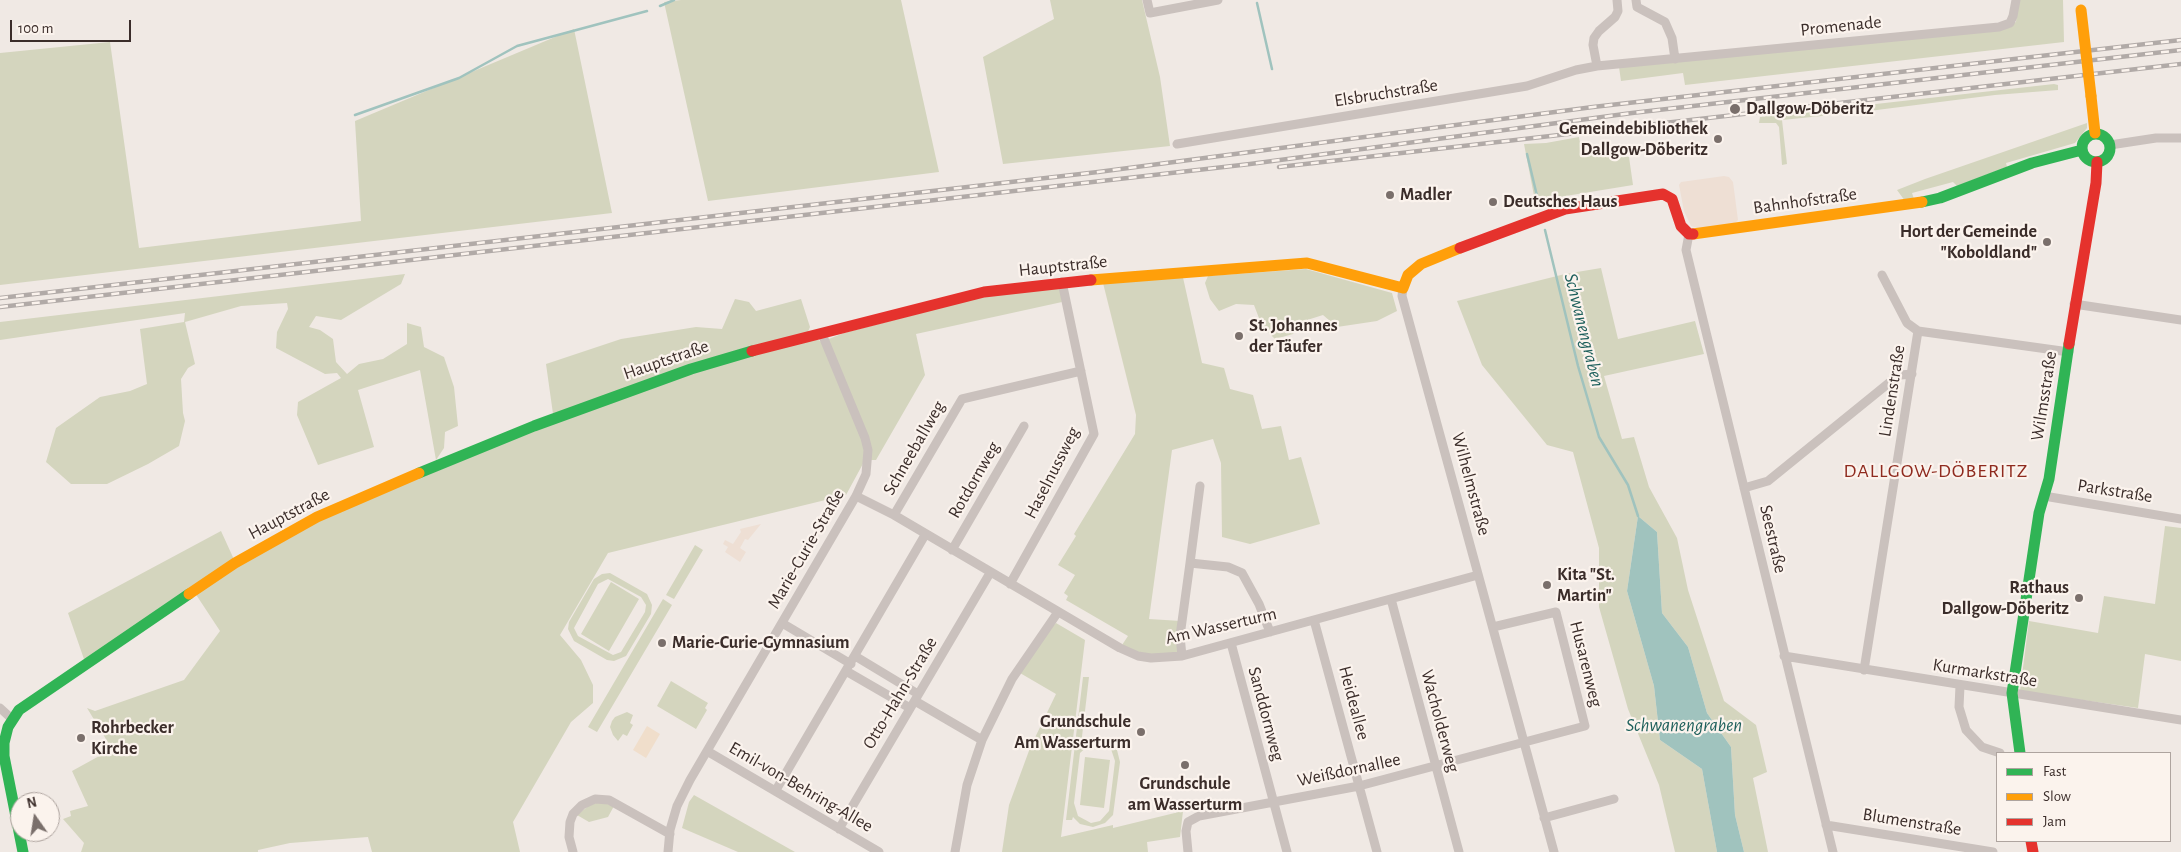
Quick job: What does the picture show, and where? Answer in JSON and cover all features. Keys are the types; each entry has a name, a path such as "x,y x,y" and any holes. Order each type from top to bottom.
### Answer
{"street":[{"path":"1147,0 1150,13 1218,0"},
{"path":"1597,66 1593,45 1598,31 1615,17 1618,11 1617,0"},
{"path":"1636,0 1637,7 1665,22 1669,30 1675,59"},
{"name":"Promenade","path":"1597,66 1999,27 2010,23 2016,0"},
{"path":"2080,5 2095,133"},
{"name":"Elsbruchstraße","path":"1177,144 1527,86 1576,70 1597,66"},
{"path":"2095,133 2107,139 2110,144 2107,156 2096,162 2085,156 2082,150 2086,137 2095,133"},
{"path":"2110,144 2156,138 2181,138"},
{"name":"Bahnhofstraße","path":"1689,234 1922,202 1940,198 2032,163 2082,150"},
{"name":"Wilmsstraße","path":"2020,752 2012,693 2039,513 2049,479 2069,352 2074,304 2096,183 2096,162"},
{"path":"1403,288 1408,275 1421,264 1551,213 1580,206 1663,194 1672,199 1681,226 1689,234"},
{"name":"Seestraße","path":"1689,234 1686,250 1833,852"},
{"name":"Hauptstraße","path":"12,719 19,710 235,563 333,509 534,426 691,369 740,354 984,292 1062,282 1307,263 1403,288"},
{"name":"Lindenstraße","path":"1864,670 1918,331 1907,323 1882,276"},
{"name":"Haselnussweg","path":"1010,584 1092,439 1094,429 1062,282"},
{"name":"Wilhelmstraße","path":"1403,288 1402,296 1554,852"},
{"path":"2074,304 2181,320"},
{"path":"1918,331 2069,352"},
{"name":"Marie-Curie-Straße","path":"668,852 677,806 707,751 856,496 866,474 868,450 865,438 822,334"},
{"name":"Schneeballweg","path":"894,516 962,399 1081,371"},
{"path":"1744,488 1768,481 1895,378 1901,375 1912,374"},
{"name":"Rotdornweg","path":"952,550 1024,426"},
{"path":"1182,656 1180,636 1200,486"},
{"name":"Am Wasserturm","path":"856,496 894,516 1120,648 1138,656 1151,658 1182,656 1478,576"},
{"name":"Parkstraße","path":"2044,496 2181,519"},
{"path":"776,790 925,535"},
{"path":"1190,563 1228,567 1242,573 1270,632"},
{"name":"Otto-Hahn-Straße","path":"839,829 990,573"},
{"name":"Wacholderweg","path":"1391,599 1458,852"},
{"path":"955,852 967,785 982,740 1012,679 1058,612"},
{"name":"Husarenweg","path":"1493,627 1556,612 1585,726 1524,742"},
{"name":"Heideallee","path":"1314,620 1377,852"},
{"path":"782,623 982,740"},
{"name":"Sanddornweg","path":"1230,643 1287,852"},
{"name":"Kurmarkstraße","path":"1784,656 1960,686 2181,720"},
{"path":"851,664 914,701"},
{"path":"1960,686 1959,707 1966,730 1982,747 1997,752"},
{"path":"0,708 12,719 4,743 4,756 23,852"},
{"name":"Weißdornallee","path":"1188,852 1186,831 1188,822 1199,816 1359,786 1524,742"},
{"name":"Emil-von-Behring-Allee","path":"707,751 879,852"},
{"path":"1544,818 1614,799"},
{"path":"573,852 569,837 570,822 578,809 591,800 608,800 670,834"},
{"name":"Blumenstraße","path":"1826,825 1993,852"}],"green space":[{"path":"681,0 901,0 939,172 708,201 664,2"},
{"path":"1050,0 1142,0 1160,77 1170,146 1003,164 983,57 1054,19"},
{"path":"2018,0 2063,0 2064,42 1685,85 1683,73 1621,81 1619,67 2002,28 2016,22"},
{"path":"574,29 612,213 0,285 0,53 110,42 139,248 361,221 355,121"},
{"path":"2058,85 2058,90 1995,95 1782,120 1787,164 1782,165 1779,127 1776,123 1759,123 1760,117"},
{"path":"2087,123 2087,128 2075,143 2006,163 2007,167 1957,186 1953,182 1912,193 1914,199 1905,201 1897,190 1925,179"},
{"path":"1579,137 1581,149 1629,157 1633,185 1535,201 1524,144 1546,143"},
{"path":"1601,268 1618,339 1695,321 1704,354 1604,376 1622,439 1634,437 1649,487 1677,538 1688,590 1724,701 1756,725 1767,772 1753,778 1768,852 1744,852 1735,815 1731,747 1707,713 1688,647 1662,613 1657,532 1638,516 1627,591 1654,686 1660,740 1702,769 1717,852 1675,852 1659,785 1628,709 1599,607 1599,548 1573,452 1547,445 1482,365 1457,301 1565,274"},
{"path":"1306,269 1392,293 1397,311 1377,321 1337,327 1323,315 1304,321 1293,334 1275,339 1262,326 1254,305 1236,304 1219,311 1210,299 1205,283 1208,276"},
{"path":"1182,273 1202,363 1224,368 1230,389 1253,395 1262,429 1281,426 1289,460 1301,457 1320,524 1250,544 1222,537 1221,463 1213,439 1172,450 1149,619 1181,621 1182,656 1151,658 1120,648 1128,636 1066,600 1068,596 1064,593 1075,575 1058,565 1076,536 1074,534 1135,434 1136,415 1102,279"},
{"path":"405,274 401,284 341,320 316,316 309,327 320,330 333,339 336,362 347,374 359,364 383,359 407,344 407,323 421,327 424,347 444,357 454,387 458,426 445,432 444,448 436,460 420,370 358,390 374,447 318,465 297,415 298,402 341,378 337,373 325,374 276,348 277,332 288,309 287,303 241,306 185,322 195,364 188,368 181,379 185,421 179,446 107,484 71,484 46,462 56,428 100,397 130,391 147,384 140,329 184,322 185,313 0,340 0,322"},
{"path":"1060,288 1062,302 916,334 925,375 876,460 865,460 846,495 608,553 560,635 581,660 593,685 593,703 571,722 513,822 520,852 372,852 368,837 290,843 258,850 258,852 81,852 84,843 63,819 71,816 70,811 88,806 72,771 112,749 87,708 95,711 184,680 220,631 193,590 85,662 68,613 221,531 237,566 316,521 554,421 546,364 621,339 696,327 722,329 735,299 749,302 756,311 801,299 810,327 804,341 817,339 821,342 844,333 986,296"},
{"path":"2165,526 2181,528 2181,661 2145,654 2138,708 2020,691 2029,621 2098,633 2104,596 2155,604"},
{"path":"695,545 703,550 674,599 666,595"},
{"path":"610,573 647,594 652,605 651,614 626,656 614,661 607,660 574,641 568,629 569,622 594,579 602,574","holes":["608,579 641,597 646,605 645,612 621,652 613,655 578,636 574,628 598,584"]},
{"path":"611,582 639,599 609,651 581,634"},
{"path":"663,599 672,605 597,732 588,727"},
{"path":"1056,623 1085,640 1061,837 1113,825 1113,828 1183,811 1180,837 1147,842 1148,852 1002,852 1009,805 1030,748 1056,694 1020,673 1048,631"},
{"path":"1083,677 1089,677 1081,745 1094,739 1107,741 1117,750 1120,762 1113,815 1105,823 1093,827 1080,824 1073,817 1072,820 1066,820","holes":["1099,743 1111,749 1115,761 1109,811 1100,821 1091,823 1078,816 1074,803 1080,753 1090,744"]},
{"path":"671,681 708,703 705,708 707,710 696,729 657,706"},
{"path":"627,712 633,715 630,723 633,725 627,736 623,734 618,741 610,727 615,717"},
{"path":"1085,757 1110,760 1104,808 1080,805"},
{"path":"694,795 795,852 738,852 682,828 689,802"},
{"path":"602,802 614,806 608,817 589,822 577,815 591,804"}],"sand":[{"path":"647,726 660,734 646,758 633,750"}],"shaded area":[{"path":"1724,176 1729,177 1733,182 1738,220 1733,225 1700,229 1691,226 1684,211 1679,185 1681,182"},
{"path":"761,524 748,540 745,539 740,548 746,552 740,562 725,552 728,547 723,544 725,540 733,544 741,532 740,529"}],"water":[{"name":"Schwanengraben","path":"1638,516 1657,532 1662,613 1688,647 1707,713 1731,747 1735,815 1744,852 1717,852 1702,769 1660,740 1654,686 1627,591"}],"waterway":[{"path":"660,6 674,0"},
{"path":"1257,3 1272,69"},
{"path":"355,115 459,78 517,46 647,11"},
{"name":"Schwanengraben","path":"1527,154 1538,200"},
{"name":"Schwanengraben","path":"1545,230 1578,366 1599,437 1628,485 1638,516"}],"railway":[{"path":"0,298 1098,172 1593,107 2181,40"},
{"path":"0,307 1250,164 1632,113 2181,50"},
{"path":"1279,167 2181,64"}],"traffic: fast":[{"path":"2096,134 2106,138 2110,148 2106,158 2096,162 2086,158 2082,148 2086,138 2096,134"},
{"path":"1922,202 1940,198 2032,163 2082,150"},
{"path":"2020,752 2012,693 2039,513 2049,479 2069,344"},
{"path":"419,473 534,426 691,369 752,351"},
{"path":"23,852 4,756 4,743 8,727 19,710 189,594"}],"traffic: slow":[{"path":"2081,10 2091,96"},
{"path":"2091,96 2095,133"},
{"path":"1693,234 1922,202"},
{"path":"1091,280 1307,263 1403,288 1408,275 1421,264 1460,248"},
{"path":"189,594 235,563 317,517 419,473"}],"traffic: jam":[{"path":"2069,344 2096,183 2097,162"},
{"path":"1460,248 1565,209 1663,194 1672,199 1681,226 1689,234 1693,234"},
{"path":"752,351 984,292 1091,280"},
{"path":"2031,842 2033,852"}],"place":[{"name":"Dallgow-Döberitz","path":"1735,109"},
{"name":"Gemeindebibliothek Dallgow-Döberitz","path":"1718,139"},
{"name":"Madler","path":"1390,195"},
{"name":"Deutsches Haus","path":"1493,202"},
{"name":"Hort der Gemeinde \"Koboldland\"","path":"2047,242"},
{"name":"St. Johannes der Täufer","path":"1239,336"},
{"name":"Kita \"St. Martin\"","path":"1547,585"},
{"name":"Rathaus Dallgow-Döberitz","path":"2079,598"},
{"name":"Marie-Curie-Gymnasium","path":"662,643"},
{"name":"Grundschule Am Wasserturm","path":"1141,732"},
{"name":"Rohrbecker Kirche","path":"81,738"},
{"name":"Grundschule am Wasserturm","path":"1185,765"}],"district":[{"name":"DALLGOW-DÖBERITZ","path":"1936,471"}]}
